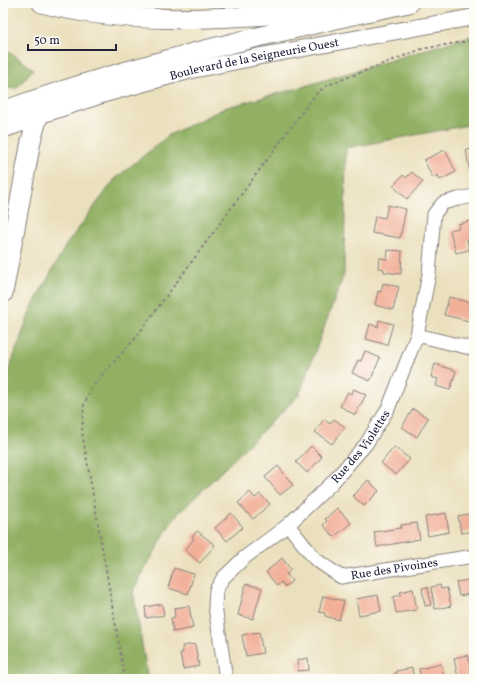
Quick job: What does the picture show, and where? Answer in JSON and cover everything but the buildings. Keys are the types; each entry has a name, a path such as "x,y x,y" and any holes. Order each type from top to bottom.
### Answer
{"highway":[{"path":"42,3 90,13 156,18 245,17 390,6"},
{"path":"3,111 152,63 230,43 390,6 409,3"},
{"path":"3,128 38,116"},
{"path":"3,293 24,179 38,116"}],"main road":[{"name":"Boulevard de la Seigneurie Ouest","path":"38,116 114,91 192,70 474,17"}],"street":[{"name":"Rue des Violettes","path":"226,679 215,606 216,590 223,578 244,558 288,525 332,483 366,444 388,409 417,335 429,274 434,214 443,203 474,196"},
{"path":"417,335 474,349"},
{"name":"Rue des Pivoines","path":"288,525 315,559 341,577 474,556"}],"path":[{"path":"125,679 82,432 84,405 90,391 99,378 134,340 318,92 328,85 422,49 474,40"}],"green space":[{"path":"474,35 474,124 346,148 344,274 299,395 173,519 133,591 148,679 3,679 3,386 31,309 66,245 115,179 169,135 227,107 295,89"},
{"path":"3,47 33,69 17,88 3,89"}]}
